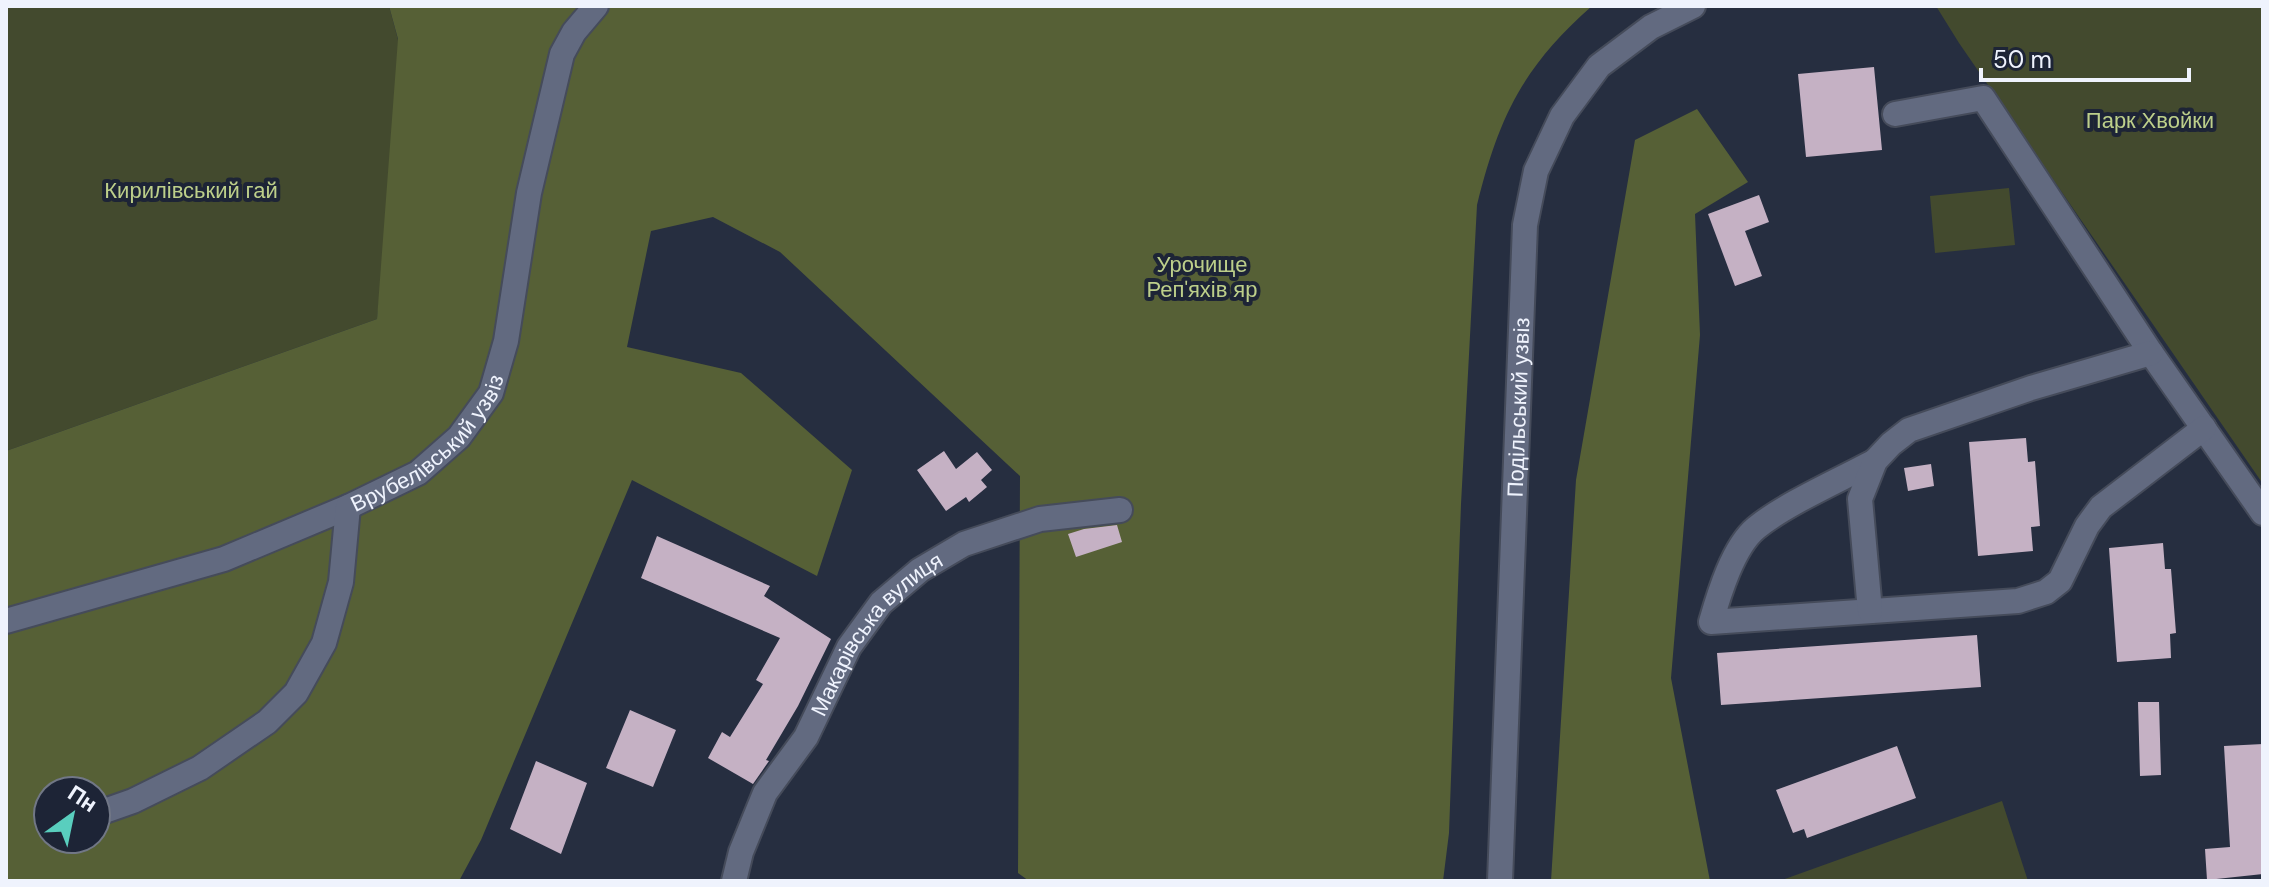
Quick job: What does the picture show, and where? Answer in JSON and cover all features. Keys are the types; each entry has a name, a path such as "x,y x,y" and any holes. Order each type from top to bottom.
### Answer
{"street":[{"name":"Врубелівський узвіз","path":"112,808 200,768 267,722 296,693 324,643 337,597 348,507 418,473 459,437 491,393 506,341 529,193 562,54 574,32 596,6"},
{"name":"Подільський узвіз","path":"1500,881 1525,225 1530,198 1536,171 1562,116 1599,66 1651,27 1693,6"},
{"path":"1895,114 1983,98 2151,353 2263,513"},
{"path":"2151,353 2031,388 1909,430 1875,461 1754,529 1720,589 1711,622 2018,601 2046,592 2060,581 2087,526 2101,507 2204,428"},
{"path":"1870,611 1860,499 1875,461"},
{"path":"6,621 224,559 348,507"},
{"name":"Макарівська вулиця","path":"734,881 741,852 765,793 806,737 849,647 881,603 920,570 964,544 1040,519 1120,510"}],"green space":[{"name":"Кирилівський гай","path":"6,6 389,6 405,66 377,319 6,451"},
{"name":"Урочище Реп'яхів яр","path":"389,6 1592,6 1548,50 1517,95 1495,145 1477,205 1461,504 1449,833 1443,881 1029,881 1018,873 1020,476 780,252 713,217 651,231 627,347 741,373 852,470 817,576 632,480 481,840 459,881 6,881 6,451 377,319 398,39"},
{"name":"Парк Хвойки","path":"1936,6 2263,6 2263,484 1959,43"},
{"path":"1697,109 1748,182 1695,214 1700,335 1671,678 1710,881 1551,881 1576,480 1635,140"},
{"path":"2009,188 2015,245 1935,253 1930,196"},
{"path":"2002,801 2028,881 1782,880"}],"building":[{"path":"1874,67 1882,150 1806,157 1798,74"},
{"path":"1759,195 1769,222 1745,231 1762,276 1735,286 1708,214"},
{"path":"2026,438 2028,462 2035,461 2040,526 2031,527 2033,551 1978,556 1969,442"},
{"path":"944,451 956,469 977,452 992,470 981,480 987,487 969,502 966,497 946,511 917,470"},
{"path":"1931,464 1934,486 1908,491 1904,468"},
{"path":"1117,525 1122,542 1076,557 1068,534"},
{"path":"657,536 770,586 764,596 831,639 798,706 766,760 769,761 753,784 708,758 722,732 730,737 763,684 756,680 780,638 641,578"},
{"path":"2163,543 2165,569 2171,569 2176,633 2170,634 2171,658 2117,662 2109,548"},
{"path":"1977,635 1981,687 1721,705 1717,653"},
{"path":"2138,702 2159,702 2161,775 2140,776"},
{"path":"630,710 676,730 653,787 606,768"},
{"path":"2263,744 2263,874 2207,880 2205,849 2230,847 2224,746"},
{"path":"1897,746 1916,798 1807,838 1804,829 1793,833 1776,790"},
{"path":"536,761 587,783 561,854 510,829"}]}
